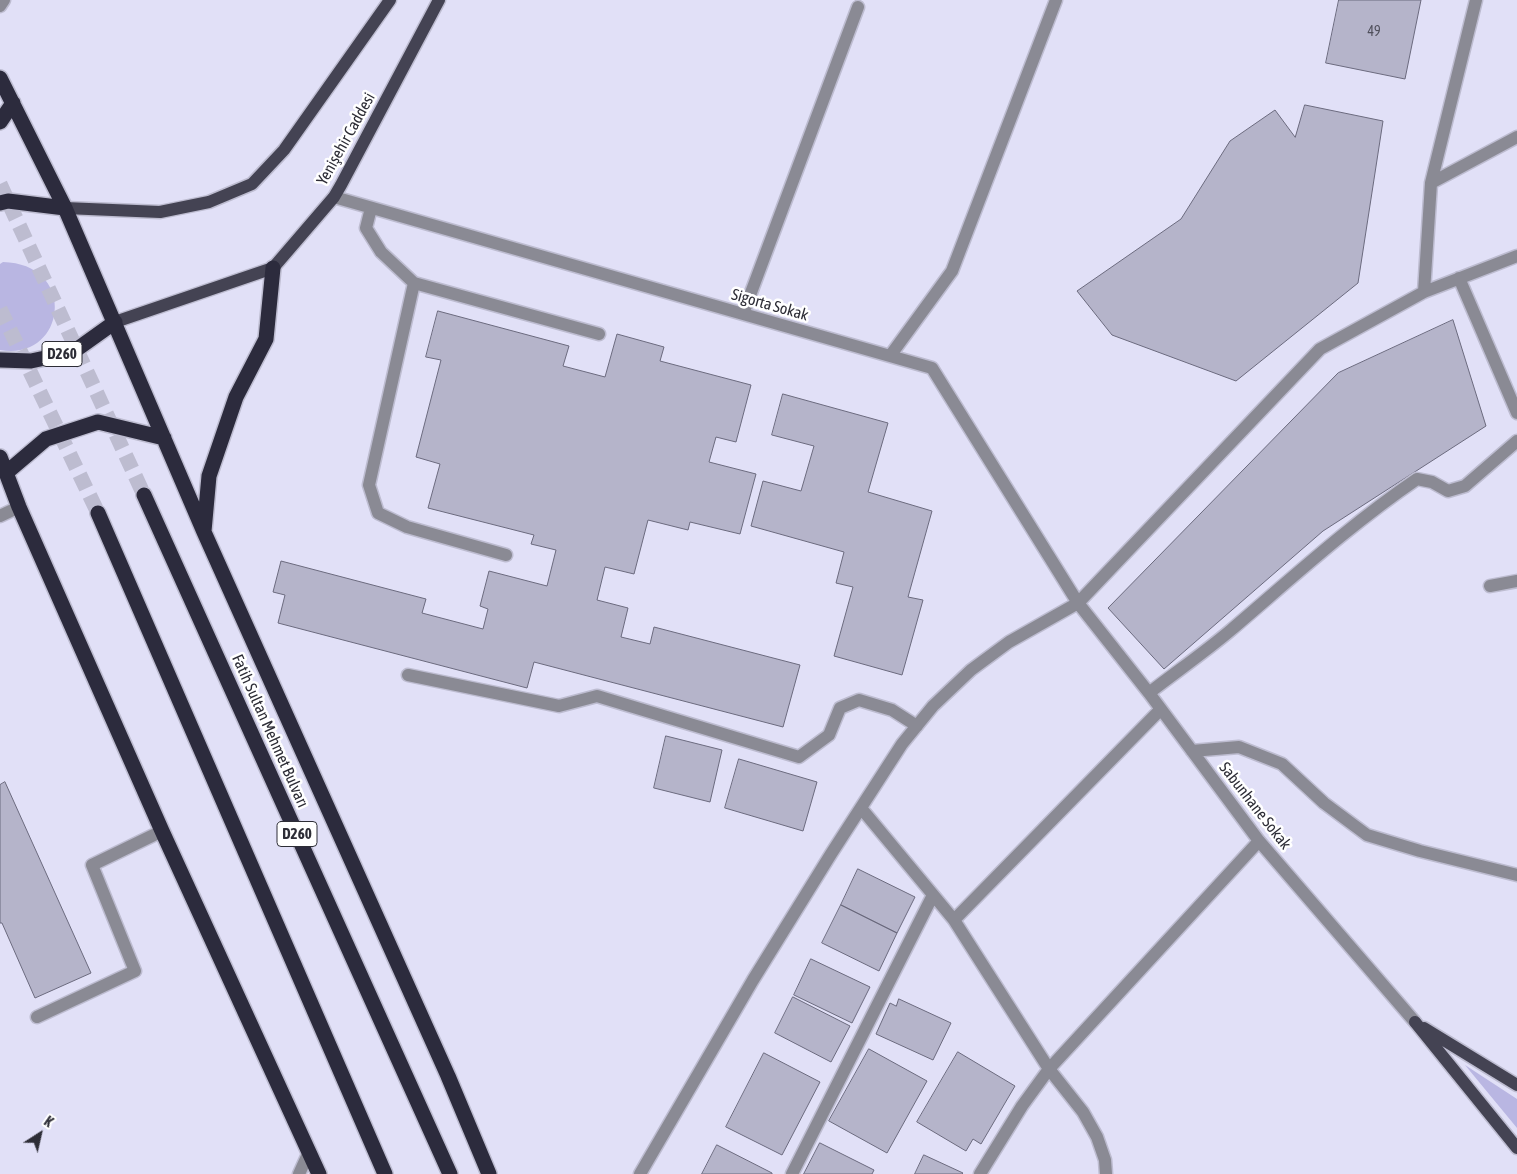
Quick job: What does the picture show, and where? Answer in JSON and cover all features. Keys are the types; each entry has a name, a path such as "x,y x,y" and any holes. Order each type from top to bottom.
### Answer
{"highway":[{"path":"0,78 65,208 204,532 444,1066 489,1174"},
{"path":"0,122 13,103"},
{"path":"0,203 8,201 65,208"},
{"path":"204,532 209,476 236,397 266,339 273,268"},
{"name":"D260","path":"0,360 31,361 73,352 115,322"},
{"path":"6,473 46,439 98,422 164,438"},
{"path":"0,457 19,507 162,831 319,1174"},
{"path":"0,489 19,507"},
{"name":"Fatih Sultan Mehmet Bulvarı","path":"144,495 450,1174"},
{"path":"98,513 384,1174"}],"main road":[{"path":"65,208 160,212 209,202 252,184 284,150 390,0"},
{"name":"Yenişehir Caddesi","path":"273,268 334,197 439,0"},
{"path":"115,322 273,268"},
{"path":"1416,1022 1517,1085"},
{"path":"1416,1022 1517,1148"}],"street":[{"path":"0,6 4,0"},
{"path":"890,356 952,271 1056,0"},
{"path":"1424,292 1431,183 1476,0"},
{"path":"743,314 858,7"},
{"path":"1431,183 1517,137"},
{"name":"Sigorta Sokak","path":"334,197 932,368 1078,603"},
{"path":"372,208 366,228 381,252 414,283 599,334"},
{"path":"640,1174 753,980 902,744 933,706 971,670 1009,642 1078,603 1320,349 1424,292 1517,256"},
{"path":"1459,278 1517,413"},
{"path":"414,283 369,485 378,513 407,527 506,555"},
{"path":"1149,693 1229,632 1318,554 1417,478 1432,482 1448,491 1465,486 1517,441"},
{"path":"0,516 19,507"},
{"path":"1490,586 1517,581"},
{"name":"Sabunhane Sokak","path":"1078,603 1149,693 1260,841 1416,1022"},
{"path":"408,675 559,706 597,696 799,757 829,735 840,708 858,700 892,710 917,726"},
{"path":"954,920 1161,709"},
{"path":"1192,751 1239,747 1282,764 1324,803 1367,835 1420,851 1517,875"},
{"path":"861,808 954,920 1050,1069 1083,1112 1097,1137 1105,1160 1106,1174"},
{"path":"37,1017 135,970 92,866 162,831"},
{"path":"980,1174 1022,1106 1050,1069 1260,841"},
{"path":"792,1174 933,895"},
{"path":"299,1174 309,1152"}],"shaded area":[{"path":"3,262 27,267 44,278 53,294 55,311 50,328 39,342 22,350 0,350 0,264"},
{"path":"1465,1065 1517,1099 1517,1128"}],"building":[{"path":"1339,0 1421,0 1405,79 1326,63"},
{"path":"1305,105 1383,121 1358,283 1236,381 1112,335 1077,291 1181,219 1230,141 1275,110 1295,137"},
{"path":"438,311 569,346 563,366 605,377 617,334 664,347 660,361 751,385 736,442 716,437 709,462 756,474 740,534 690,522 688,530 648,520 634,574 605,567 597,600 628,608 621,637 650,644 654,627 800,665 783,727 534,662 527,688 278,623 285,595 273,592 281,561 426,599 422,613 483,629 488,609 480,606 489,571 547,586 556,550 531,544 534,535 428,508 440,464 416,457 441,360 426,357"},
{"path":"1453,320 1486,426 1323,531 1164,669 1108,608 1338,373"},
{"path":"783,394 888,423 868,492 932,511 908,597 923,600 902,675 834,656 853,587 836,583 844,552 751,526 763,481 801,491 814,446 772,435"},
{"path":"666,736 722,750 710,802 654,788"},
{"path":"739,759 817,782 803,831 725,808"},
{"path":"5,782 91,973 35,998 2,923 0,923 0,785"},
{"path":"858,869 915,897 897,933 841,905"},
{"path":"841,905 897,933 879,971 822,943"},
{"path":"811,959 870,987 852,1023 794,995"},
{"path":"793,997 850,1026 831,1062 775,1033"},
{"path":"899,999 951,1023 933,1060 876,1034 890,1003 896,1006"},
{"path":"869,1049 927,1081 887,1153 829,1121"},
{"path":"958,1052 1015,1086 981,1144 973,1139 966,1151 917,1122"},
{"path":"764,1053 820,1082 782,1155 726,1127"},
{"path":"820,1143 874,1170 872,1174 804,1174"},
{"path":"717,1145 772,1173 772,1174 702,1174"},
{"path":"924,1155 963,1173 915,1174"}],"tunnel":[{"path":"0,184 144,495"},
{"path":"0,309 98,513"}]}
